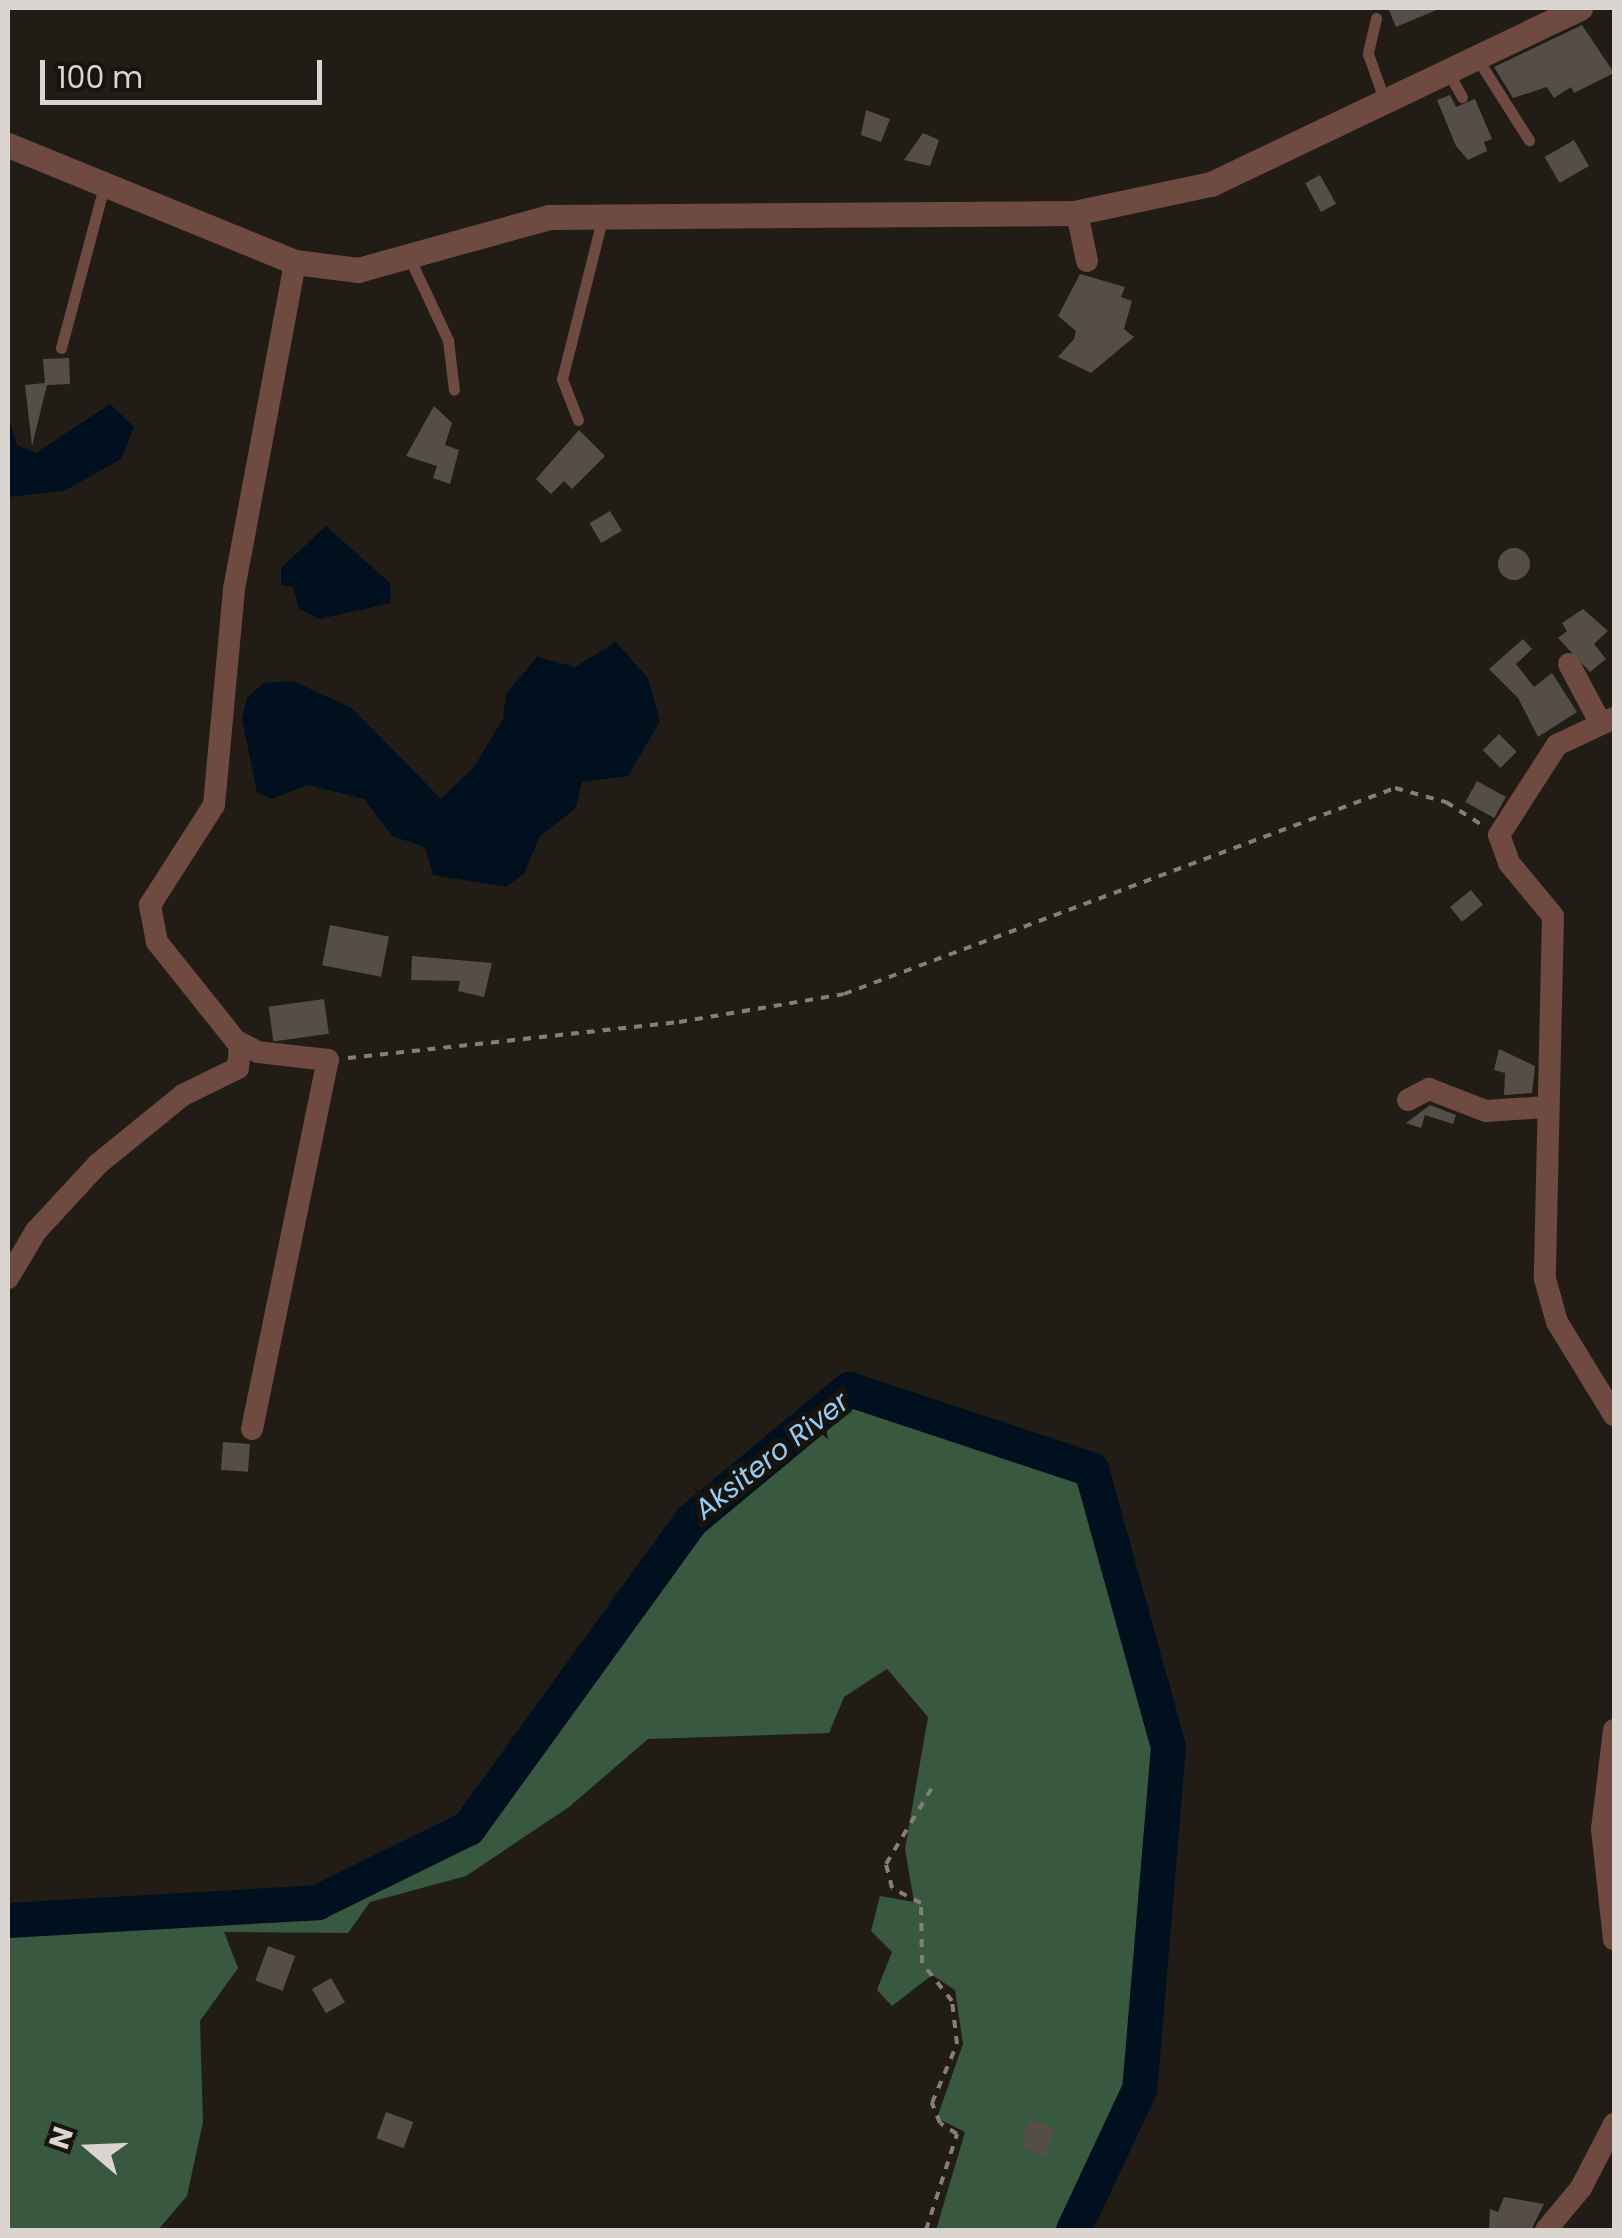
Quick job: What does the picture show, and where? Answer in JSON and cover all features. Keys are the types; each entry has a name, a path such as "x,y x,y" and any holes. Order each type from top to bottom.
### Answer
{"street":[{"path":"8,145 295,262 358,270 549,218 1077,213 1212,184 1474,53 1580,8"},
{"path":"1077,213 1086,261"},
{"path":"252,1429 328,1060 240,1043 157,942 150,905 214,805 234,589 295,262"},
{"path":"1569,664 1608,721 1557,745 1536,767 1499,835 1509,863 1553,916 1545,1107 1545,1279 1557,1322 1614,1416"},
{"path":"8,1278 36,1232 98,1164 183,1095 238,1068 240,1043"},
{"path":"1408,1100 1429,1089 1486,1111 1545,1107"},
{"path":"1614,1730 1602,1830 1614,1938"},
{"path":"1546,2230 1580,2188 1614,2124"}],"lane":[{"path":"1376,18 1368,54 1384,99"},
{"path":"1474,53 1529,140"},
{"path":"1446,68 1462,97"},
{"path":"62,348 106,182"},
{"path":"578,420 562,379 603,216"},
{"path":"408,255 448,340 454,390"}],"path":[{"path":"328,1060 522,1042 844,994 1395,788 1446,802 1499,835"},
{"path":"926,2230 957,2134 940,2122 932,2103 958,2044 952,2001 922,1963 921,1904 892,1888 886,1864 933,1786"}],"green space":[{"path":"849,1389 1091,1469 1168,1746 1139,2089 1073,2230 936,2230 965,2132 937,2118 963,2044 955,1990 932,1975 892,2006 877,1990 892,1952 871,1931 880,1896 914,1902 905,1849 928,1717 887,1669 844,1697 829,1733 648,1739 569,1807 466,1876 370,1902 348,1933 224,1932 238,1968 200,2021 203,2122 187,2196 158,2230 8,2230 8,1920 317,1902 468,1828 691,1520"}],"water":[{"path":"110,404 134,427 121,459 64,491 8,497 8,416 17,445 36,453"},
{"path":"326,526 390,583 391,603 320,619 299,609 293,587 281,585 281,568"},
{"path":"616,642 648,678 660,721 628,776 582,782 576,808 540,836 524,873 506,887 433,875 425,847 392,836 364,799 308,785 271,799 257,792 242,719 247,698 264,683 293,681 352,708 441,799 474,767 503,719 506,694 537,657 575,667"}],"building":[{"path":"1388,8 1441,8 1396,27"},
{"path":"1582,25 1614,73 1574,93 1571,87 1554,98 1547,87 1513,98 1494,67"},
{"path":"1450,95 1456,107 1475,99 1492,139 1484,142 1487,151 1468,160 1456,146 1437,100"},
{"path":"866,110 890,119 881,142 861,135"},
{"path":"923,133 939,140 930,166 904,160"},
{"path":"1574,140 1589,166 1560,183 1545,157"},
{"path":"1320,175 1336,204 1321,212 1305,183"},
{"path":"1080,274 1125,287 1121,297 1132,301 1124,329 1134,337 1091,373 1058,357 1074,339 1076,331 1058,316"},
{"path":"69,358 70,384 47,385 32,446 25,385 45,383 43,359"},
{"path":"434,406 452,423 445,445 459,450 450,484 433,478 437,466 406,456"},
{"path":"579,430 605,456 572,489 564,481 551,494 536,479"},
{"path":"610,511 622,531 601,543 589,523"},
{"path":"1514,548 1525,553 1530,564 1525,575 1514,580 1503,575 1498,564 1503,553"},
{"path":"1583,609 1608,631 1594,644 1606,659 1590,672 1558,638 1567,631 1562,623"},
{"path":"1523,639 1532,649 1516,664 1534,687 1552,673 1577,712 1538,737 1518,698 1489,669"},
{"path":"1499,734 1517,752 1500,768 1483,750"},
{"path":"1477,781 1506,797 1494,818 1465,802"},
{"path":"1471,890 1483,905 1462,922 1450,907"},
{"path":"330,925 389,936 381,977 322,965"},
{"path":"412,956 492,963 484,997 458,991 460,981 411,980"},
{"path":"324,999 329,1034 273,1041 269,1007"},
{"path":"1499,1049 1535,1066 1532,1093 1504,1095 1505,1073 1494,1070"},
{"path":"1430,1105 1456,1115 1453,1124 1425,1115 1421,1128 1406,1123"},
{"path":"223,1442 250,1444 248,1472 221,1470"},
{"path":"268,1946 295,1956 283,1991 255,1981"},
{"path":"331,1978 345,2002 326,2013 312,1989"},
{"path":"386,2112 413,2122 404,2148 376,2138"},
{"path":"1030,2120 1055,2129 1045,2156 1020,2147"},
{"path":"1504,2197 1544,2204 1531,2230 1489,2230 1490,2209 1498,2212"}],"waterway":[{"name":"Aksitero River","path":"8,1920 317,1902 468,1828 691,1520 849,1389 1091,1469 1168,1746 1139,2089 1073,2230"}]}
